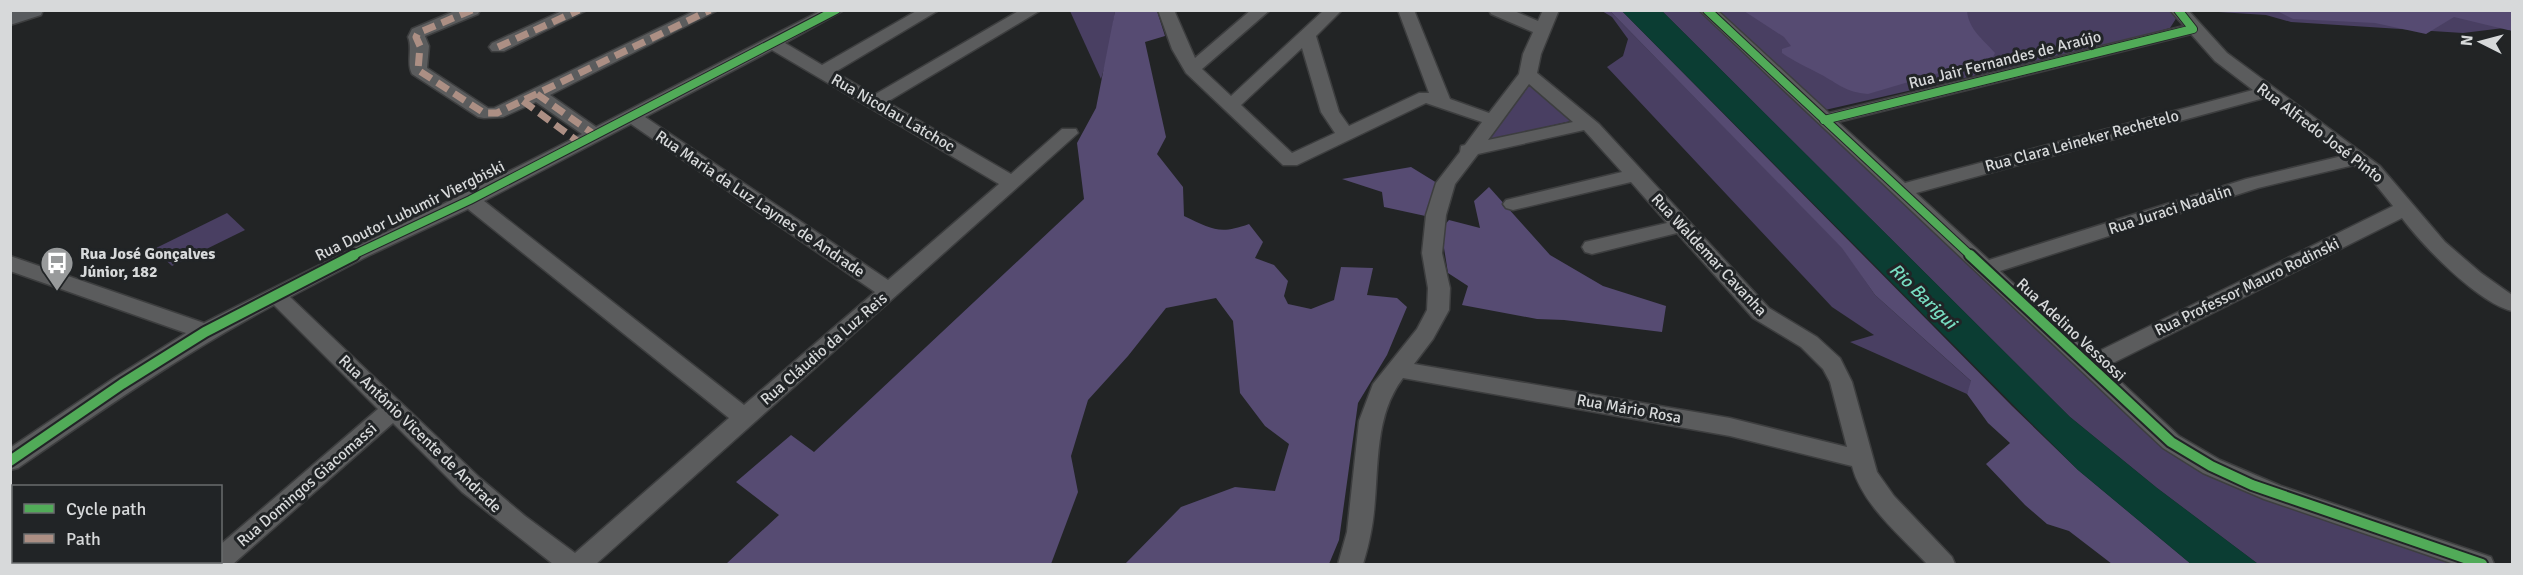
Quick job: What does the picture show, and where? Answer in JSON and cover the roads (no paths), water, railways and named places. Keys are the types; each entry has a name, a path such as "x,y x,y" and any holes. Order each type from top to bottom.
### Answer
{"main road":[{"path":"10,19 33,10"}],"street":[{"path":"472,10 418,33 416,37 420,46 418,70 484,113 496,113 710,10"},
{"path":"498,47 579,10"},
{"name":"Rua Doutor Lubumir Viergbiski","path":"10,461 122,384 205,332 470,200 836,10"},
{"path":"822,72 931,10"},
{"path":"873,102 1033,10"},
{"path":"1167,10 1181,49 1192,69 1290,161 1420,98 1431,97 1441,100 1493,120"},
{"path":"1192,69 1262,10"},
{"path":"1230,105 1334,10"},
{"path":"1406,10 1441,100"},
{"path":"1497,10 1544,30"},
{"path":"1350,564 1359,532 1371,421 1381,390 1425,334 1438,310 1439,288 1433,268 1432,254 1436,215 1446,183 1468,150 1528,74 1532,54 1551,10"},
{"name":"Rua Adelino Vessossi","path":"1707,10 2171,442 2229,477 2416,539 2481,564"},
{"name":"Rua Alfredo José Pinto","path":"2178,10 2221,57 2265,92 2357,158 2391,187 2421,228 2456,264 2512,304"},
{"name":"Rua Jair Fernandes de Araújo","path":"1824,120 2193,29"},
{"path":"1307,35 1330,112 1345,134"},
{"name":"Rua Nicolau Latchoc","path":"773,43 1012,183"},
{"name":"Rua Waldemar Cavanha","path":"1528,74 1588,124 1761,313 1809,342 1832,364 1841,382 1860,459 1866,474 1885,503 1943,564"},
{"name":"Rua Clara Leineker Rechetelo","path":"1900,190 2265,92"},
{"path":"530,97 587,139"},
{"name":"Rua Maria da Luz Laynes de Andrade","path":"632,116 889,291"},
{"path":"1468,150 1588,124"},
{"name":"Rua Cláudio da Luz Reis","path":"579,564 1069,133"},
{"name":"Rua Juraci Nadalin","path":"1984,269 2269,178 2357,158"},
{"path":"1513,204 1635,175"},
{"path":"470,200 746,418"},
{"name":"Rua Professor Mauro Rodinski","path":"2088,366 2406,208"},
{"path":"1592,247 1680,226"},
{"path":"10,263 205,332"},
{"name":"Rua Antônio Vicente de Andrade","path":"276,295 490,502 571,564"},
{"name":"Rua Mário Rosa","path":"1396,369 1730,427 1860,459"},
{"name":"Rua Domingos Giacomassi","path":"222,559 393,409"}],"water":[{"name":"Rio Barigui","path":"1622,11 1662,11 2070,417 2157,488 2258,564 2191,564 2078,470"}],"place":[{"name":"Rua José Gonçalves Júnior, 182","path":"57,292"}]}
